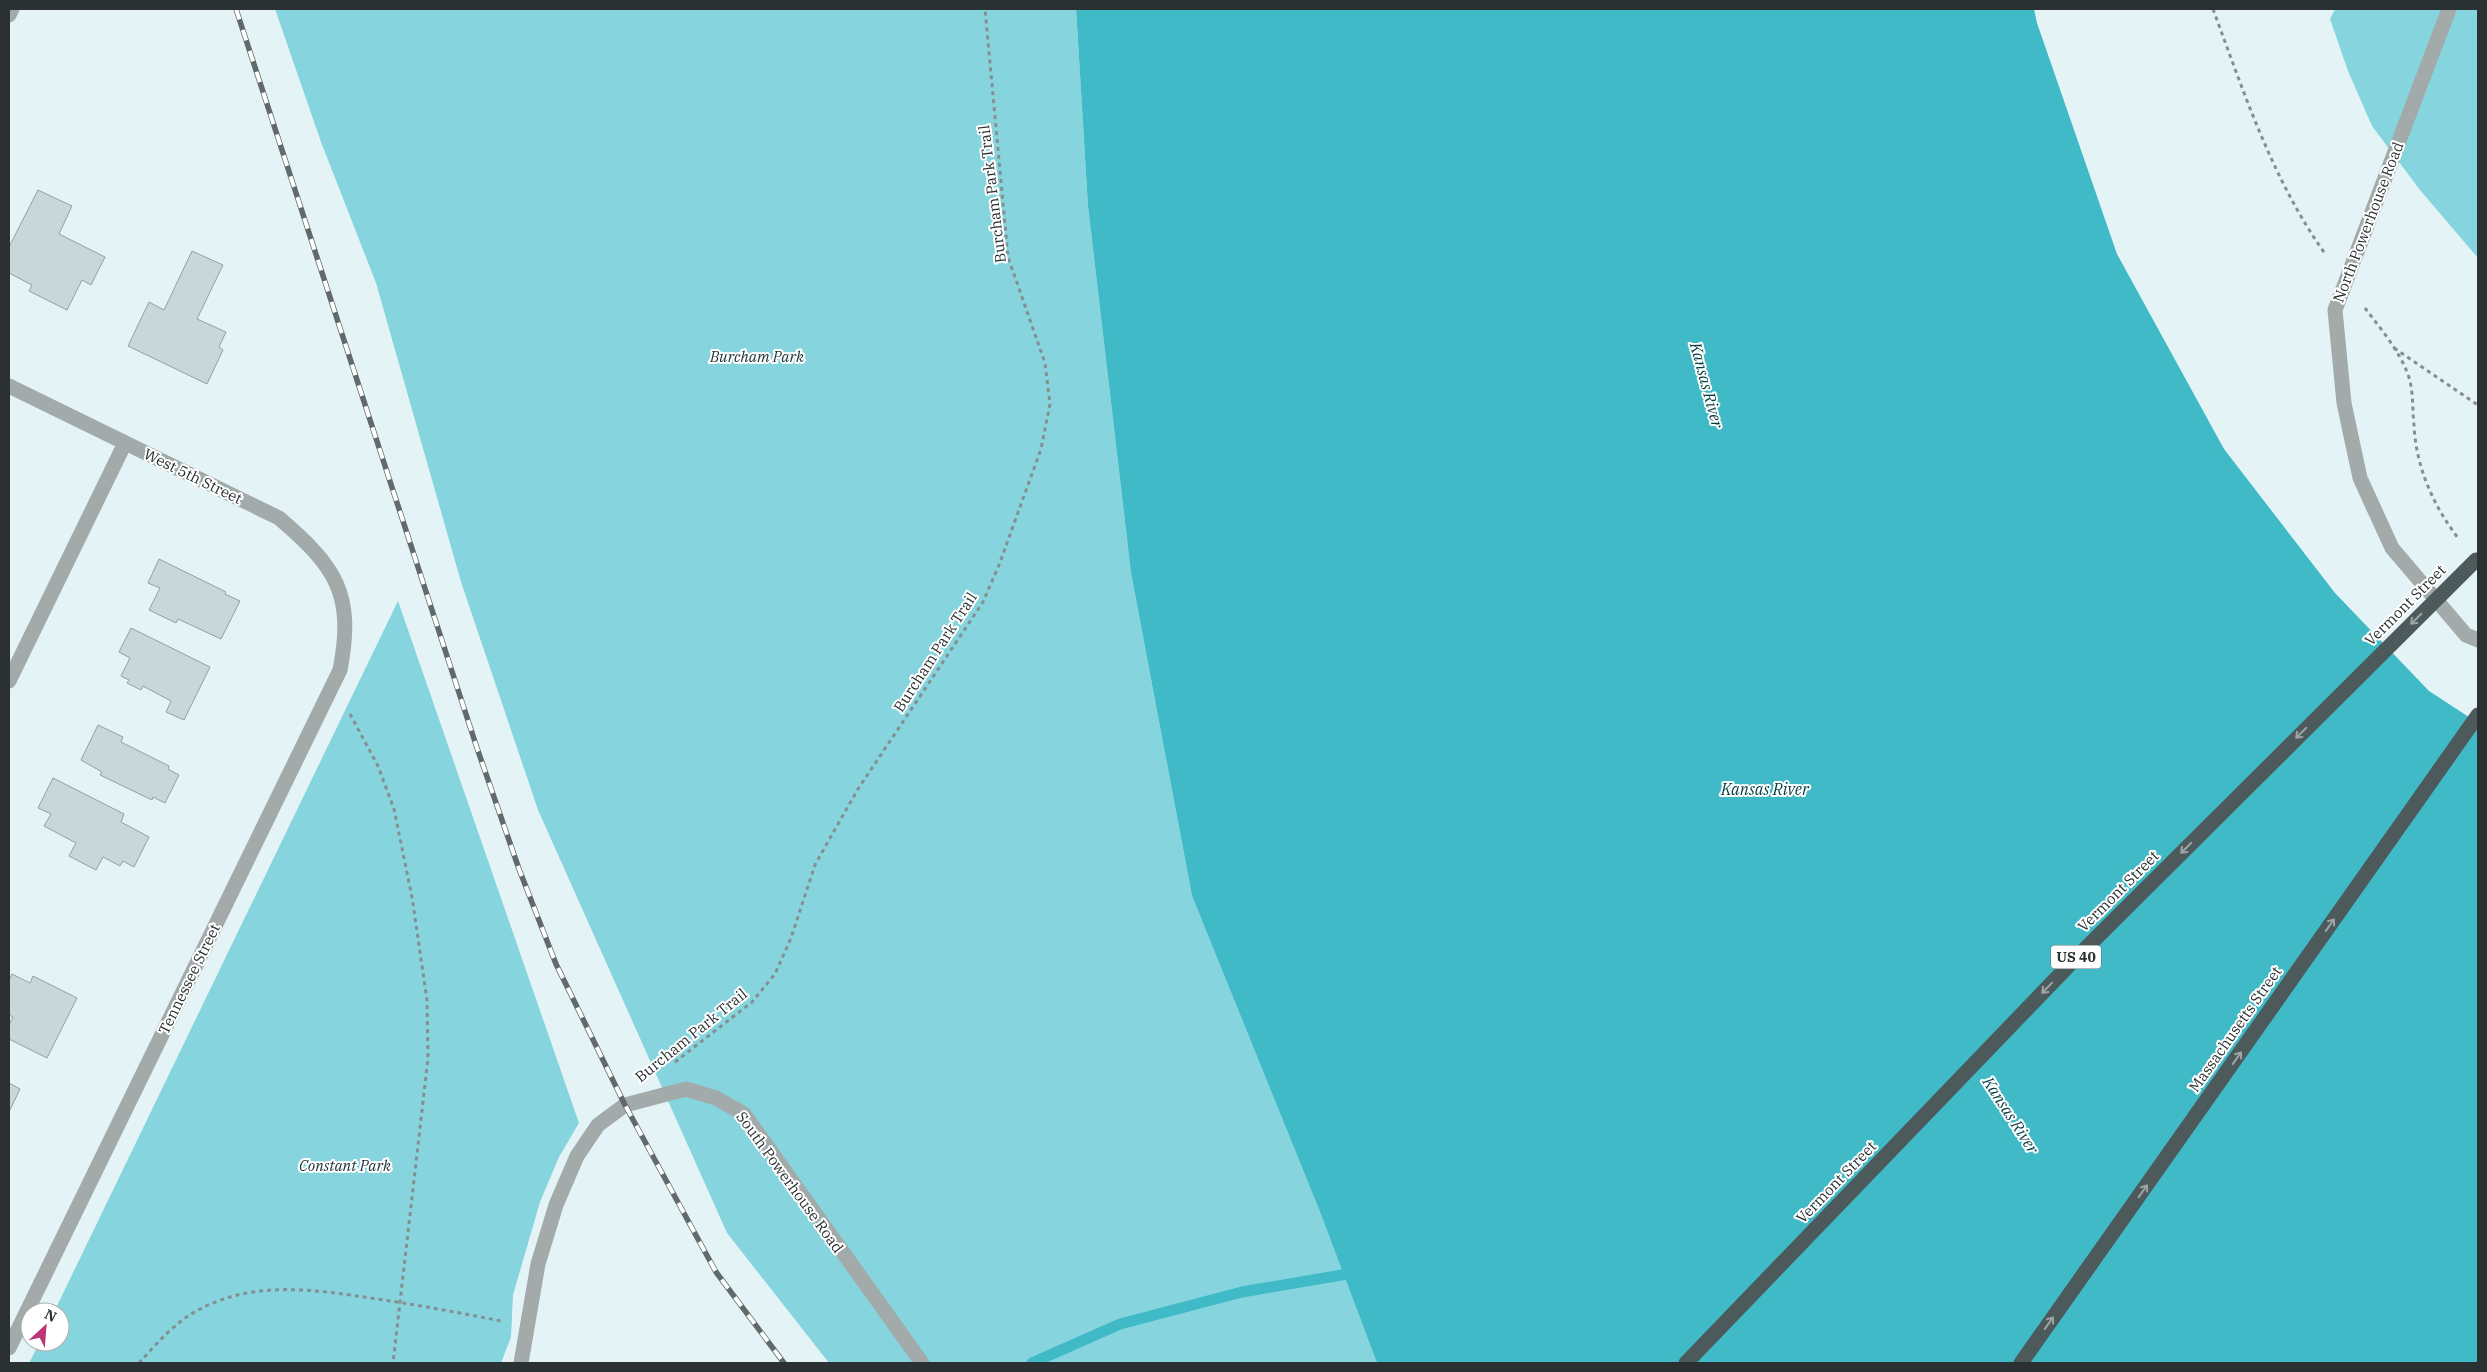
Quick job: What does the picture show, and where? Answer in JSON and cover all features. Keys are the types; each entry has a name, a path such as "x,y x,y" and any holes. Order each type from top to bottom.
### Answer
{"highway":[{"name":"Vermont Street","path":"1686,1363 2075,959 2478,557"},
{"name":"Massachusetts Street","path":"2021,1363 2478,715"}],"street":[{"path":"9,15 12,9"},
{"name":"North Powerhouse Road","path":"2450,9 2334,310 2344,403 2360,478 2392,548 2466,635 2478,640"},
{"name":"West 5th Street","path":"9,386 278,518 313,547 333,576 343,603"},
{"path":"9,681 125,443"},
{"name":"Tennessee Street","path":"9,1348 340,670 345,644 343,603"},
{"name":"South Powerhouse Road","path":"521,1363 538,1264 556,1205 582,1148 598,1125 625,1105 686,1089 716,1098 744,1114 922,1363"}],"path":[{"name":"Burcham Park Trail","path":"668,1066 752,1002 775,974 791,938 815,865 834,831 869,772 983,602 999,565 1041,449 1050,404 1045,363 1008,257 985,9"},
{"path":"2394,348 2478,405"},
{"path":"348,710 378,766 394,809 412,897 427,1000 428,1058 393,1363"},
{"path":"139,1363 177,1324 201,1308 234,1294 282,1288 327,1291 400,1302 527,1326"}],"green space":[{"name":"Burcham Park","path":"275,9 1076,9 1088,206 1131,573 1192,896 1320,1212 1377,1363 829,1363 727,1233 538,810 461,582 376,283 321,142"},
{"path":"2335,9 2478,9 2478,258 2420,190 2372,126 2348,71 2330,19"},
{"name":"Constant Park","path":"398,601 579,1123 559,1157 540,1202 513,1295 511,1337 501,1363 29,1363 35,1352 70,1352 70,1302 59,1302"}],"water":[{"name":"Kansas River","path":"1076,9 2034,9 2037,23 2117,254 2224,449 2335,593 2429,691 2478,723 2478,1363 1377,1363 1320,1212 1192,896 1131,573 1088,206"}],"building":[{"path":"38,190 72,206 59,234 105,257 91,285 82,280 67,310 29,291 32,285 9,273 9,247"},
{"path":"192,251 223,265 197,319 226,332 219,347 223,350 207,384 128,346 149,302 164,310"},
{"path":"159,559 226,592 225,594 240,601 221,639 178,619 176,623 149,610 160,588 148,583"},
{"path":"131,628 210,667 184,720 166,712 171,701 143,686 141,690 127,683 129,680 121,676 130,658 119,652"},
{"path":"98,725 123,737 121,742 169,766 168,769 179,775 165,803 153,797 152,800 100,775 102,772 81,760"},
{"path":"53,778 124,814 121,822 149,837 134,867 123,861 120,866 103,857 96,870 69,856 76,843 44,826 51,814 38,808"},
{"path":"12,974 30,983 33,976 77,998 47,1058 9,1039 9,1025 13,1017 9,1015 9,980"},
{"path":"9,1083 20,1089 9,1112"}],"waterway":[{"path":"1032,1363 1120,1324 1242,1292 1359,1272"}],"railway":[{"path":"236,9 477,748 519,869 556,964 625,1105 716,1272 784,1363"}]}
